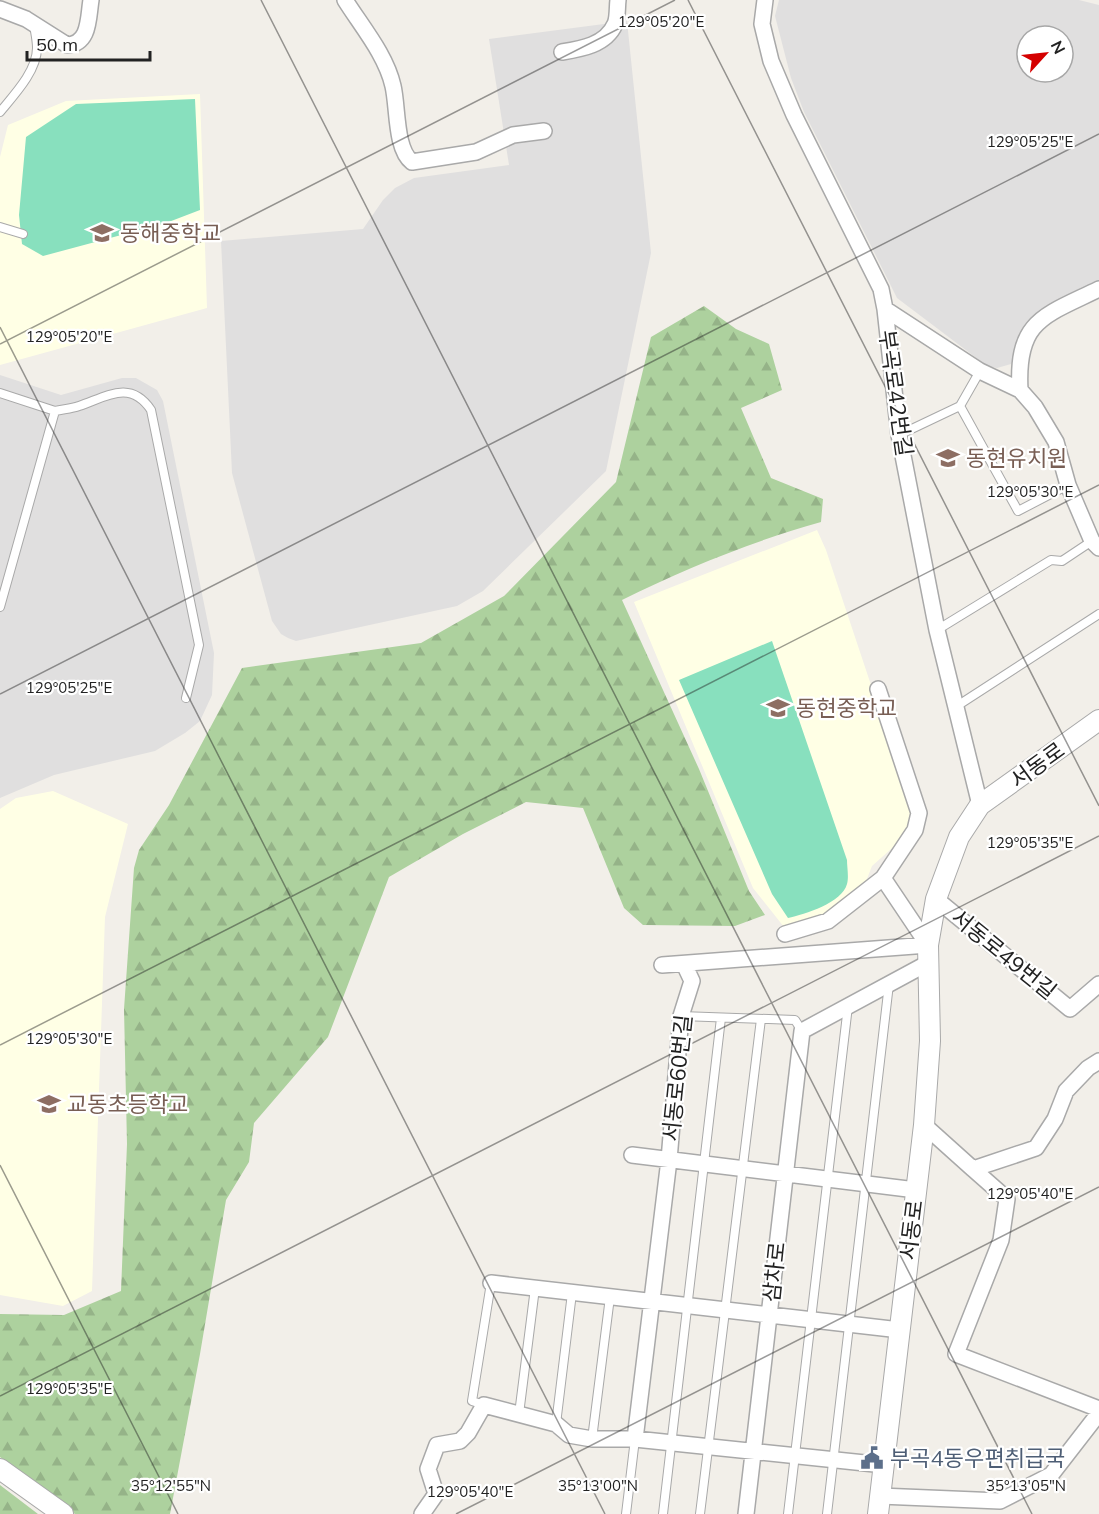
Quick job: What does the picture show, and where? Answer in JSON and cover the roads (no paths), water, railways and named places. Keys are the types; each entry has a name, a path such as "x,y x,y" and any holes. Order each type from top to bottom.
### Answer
{"street":[{"path":"0,9 26,19 67,45 79,43 85,35 91,0"},
{"path":"345,0 388,70 393,87 403,152 412,162 476,152 513,135 544,132"},
{"path":"562,52 584,48 597,43 607,35 616,24 618,0"},
{"name":"부곡로42번길","path":"765,0 762,24 771,61 794,115 881,289 900,435 937,630 980,806"},
{"path":"1020,390 1019,369 1029,331 1045,316 1099,289"},
{"path":"885,309 980,371 1020,390 1035,407 1056,442 1068,485 1095,545"},
{"path":"785,934 828,921 883,878 915,830 919,813 878,689"},
{"name":"서동로","path":"879,1505 924,1125 930,1041 928,954 936,899 959,837 980,806 1099,720"},
{"path":"883,878 928,954"},
{"name":"서동로49번길","path":"936,899 1070,1009 1099,984"},
{"path":"662,965 928,954"},
{"path":"802,1031 890,983 928,954"},
{"name":"서동로60번길","path":"635,1439 669,1160 681,1016 692,981 684,964"},
{"name":"삼차로","path":"746,1514 802,1031"},
{"path":"973,1169 1036,1148 1055,1119 1066,1091 1088,1068 1099,1061"},
{"path":"879,1505 1000,1501 1051,1475 1099,1411 956,1354 1001,1240 1007,1199 924,1125"},
{"name":"서동로60번길","path":"632,1155 916,1190"},
{"path":"491,1284 900,1330"},
{"path":"422,1514 436,1494 428,1469 437,1445 460,1441 484,1406 556,1424 569,1435 592,1439 635,1439 884,1465"},
{"path":"0,1469 63,1514"}],"lane":[{"path":"0,112 16,93 34,63 37,50 34,25"},
{"path":"0,227 23,234"},
{"path":"900,435 960,406 980,371"},
{"path":"0,393 55,411 79,406 117,392 143,399 151,410 200,645 186,698"},
{"path":"960,406 1018,511 1068,485"},
{"path":"0,607 55,411"},
{"path":"937,630 1051,560 1062,561 1095,545"},
{"path":"957,706 1099,614"},
{"path":"826,1514 890,983"},
{"path":"788,1514 848,1004"},
{"path":"681,1016 795,1020 802,1031"},
{"name":"서동로60번길","path":"663,1514 721,1018"},
{"path":"700,1514 761,1019"},
{"path":"484,1406 472,1401 491,1284"},
{"path":"519,1414 535,1288"},
{"path":"556,1424 572,1293"},
{"path":"592,1439 610,1297"},
{"path":"626,1514 635,1439"}],"place":[{"name":"동해중학교","path":"102,233"},
{"name":"동현유치원","path":"948,458"},
{"name":"동현중학교","path":"778,708"},
{"name":"교동초등학교","path":"49,1104"},
{"name":"부곡4동우편취급국","path":"872,1458"}]}
